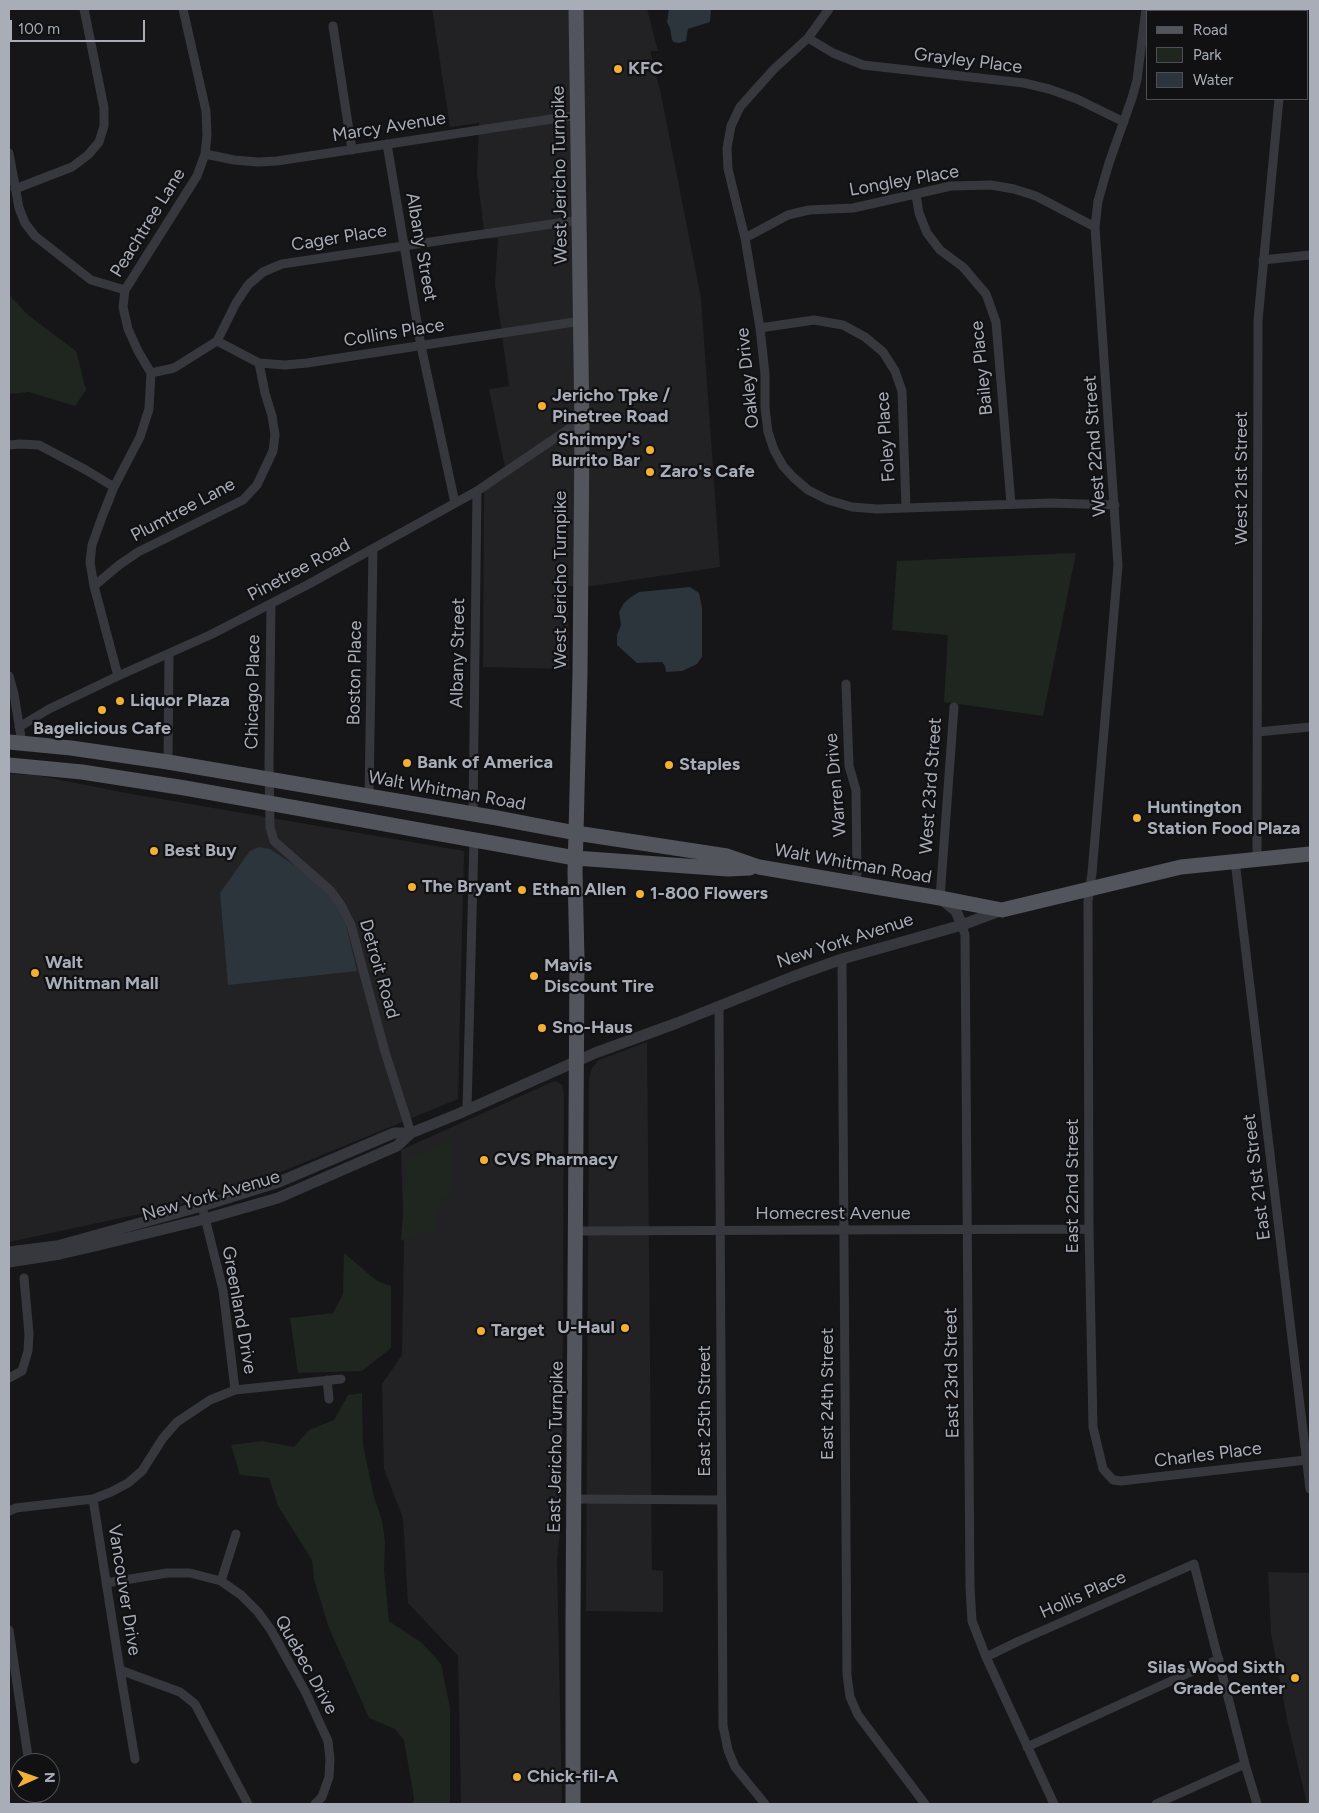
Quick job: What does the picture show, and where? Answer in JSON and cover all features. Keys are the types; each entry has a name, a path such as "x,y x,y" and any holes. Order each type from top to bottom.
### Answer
{"main road":[{"name":"West Jericho Turnpike","path":"576,9 582,420 580,674 575,858 577,1061"},
{"name":"Walt Whitman Road","path":"16,742 168,762 576,833 727,856 759,867 1002,910"},
{"path":"15,764 16,757 20,754 16,742"},
{"path":"15,764 36,753 72,748"},
{"name":"Walt Whitman Road","path":"15,764 82,772 269,802 575,858 728,869 759,867"},
{"name":"New York Avenue","path":"1002,910 1181,867 1310,854"},
{"name":"Walt Whitman Road","path":"940,898 1022,900 1041,899 1066,894"},
{"name":"East Jericho Turnpike","path":"573,1804 577,1061"}],"street":[{"path":"16,189 72,167 88,155 99,142 104,126 104,108 84,9"},
{"name":"Peachtree Lane","path":"151,373 128,329 124,308 125,290 198,176 205,154 207,135 206,111 183,9"},
{"name":"Oakley Drive","path":"829,9 808,38 774,69 740,108 731,126 727,148 728,169 745,238 760,328 765,374 765,408 768,432 774,450 793,477 808,490 828,500 852,507 877,509 1051,503 1116,506"},
{"name":"West 22nd Street","path":"1090,888 1117,584 1118,544 1096,227 1098,202 1137,80 1146,9"},
{"path":"333,26 352,150"},
{"name":"Grayley Place","path":"808,38 833,53 863,65 1024,83 1049,89 1077,99 1124,122"},
{"name":"West 21st Street","path":"1257,859 1258,320 1280,100"},
{"name":"Marcy Avenue","path":"205,154 234,160 258,162 352,150 578,115"},
{"name":"Albany Street","path":"387,144 421,346 455,503"},
{"path":"9,153 22,216 35,236 90,280 125,290"},
{"name":"Longley Place","path":"745,238 788,215 808,210 853,208 952,186 991,185 1014,189 1036,196 1096,227"},
{"name":"Bailey Place","path":"916,195 919,213 927,232 940,250 963,267 986,294 996,322 1011,504"},
{"name":"Cager Place","path":"151,373 174,368 216,340 248,285 262,272 282,264 579,220"},
{"path":"1263,260 1310,255"},
{"name":"Foley Place","path":"760,328 814,320 843,325 865,337 882,352 894,371 902,391 906,507"},
{"name":"Collins Place","path":"216,340 259,363 285,365 581,321"},
{"name":"Plumtree Lane","path":"94,586 138,552 242,500 257,485 273,451 274,435 272,416 259,363"},
{"path":"118,676 94,586 90,562 92,545 114,487 140,437 148,409 151,373"},
{"name":"Pinetree Road","path":"20,727 43,712 169,654 271,604 373,549 476,492 582,420"},
{"path":"9,445 39,445 114,487"},
{"name":"Albany Street","path":"473,814 476,492"},
{"name":"Boston Place","path":"369,797 373,549"},
{"name":"Chicago Place","path":"269,780 271,604"},
{"path":"168,762 169,654"},
{"path":"9,676 20,727 16,742"},
{"name":"Warren Drive","path":"846,684 849,766 856,790 857,844 855,884"},
{"name":"West 23rd Street","path":"940,898 954,708"},
{"path":"1257,732 1310,727"},
{"name":"Detroit Road","path":"269,780 269,820 274,841 331,891 341,905 351,925 385,1052 411,1133"},
{"path":"467,1110 474,839"},
{"name":"East 21st Street","path":"1236,861 1310,1489"},
{"name":"East 22nd Street","path":"1090,888 1088,901 1089,1229 1093,1427 1103,1469 1113,1480"},
{"path":"940,898 956,911 962,925"},
{"name":"New York Avenue","path":"9,1262 60,1254 205,1219 278,1198 397,1146 411,1133 577,1061 842,959 962,925 1002,910"},
{"name":"East 23rd Street","path":"962,925 965,935 970,1587 972,1621 986,1657 1054,1804"},
{"name":"East 24th Street","path":"842,959 847,1675 850,1696 858,1715 925,1804"},
{"name":"East 25th Street","path":"719,1006 723,1726 728,1750 736,1767 765,1804"},
{"name":"New York Avenue","path":"9,1252 57,1246 202,1206 279,1182 394,1133 411,1133"},
{"name":"Greenland Drive","path":"202,1206 224,1298 235,1390"},
{"name":"Homecrest Avenue","path":"576,1231 721,1232 1089,1229"},
{"path":"9,1378 22,1371 28,1351 30,1334 24,1278"},
{"path":"9,1511 16,1508 93,1499 120,1488 142,1471 163,1438 177,1422 210,1400 235,1390 341,1379"},
{"path":"327,1380 329,1399"},
{"name":"Charles Place","path":"1113,1480 1131,1481 1306,1460"},
{"name":"Vancouver Drive","path":"93,1499 120,1670 180,1692 195,1704 248,1804"},
{"path":"574,1499 721,1500"},
{"path":"221,1581 236,1534"},
{"name":"Hollis Place","path":"986,1657 1194,1564 1219,1659"},
{"name":"Quebec Drive","path":"106,1582 190,1573 221,1581 258,1612 271,1630 306,1693 328,1741 330,1759 329,1778 322,1797 315,1804"},
{"path":"9,1630 27,1753"},
{"path":"1027,1747 1219,1659 1257,1804"},
{"path":"120,1670 135,1759"},
{"path":"1156,1804 1245,1764"}],"shaded area":[{"path":"432,9 647,9 658,51 650,51 661,94 701,298 720,567 592,586 568,586 569,669 483,667 484,483 505,467 489,389 509,386 495,284 498,238 485,239 477,173 479,123 450,127"},
{"path":"9,774 36,775 126,793 464,851 458,1099 281,1172 172,1207 9,1242"},
{"path":"647,1042 652,1570 663,1571 663,1612 586,1611 589,1079 592,1068 599,1060"},
{"path":"557,1081 562,1085 564,1093 562,1512 557,1560 562,1804 461,1804 458,1656 408,1603 403,1518 384,1469 382,1384 402,1355 404,1243 401,1150"},
{"name":"Silas Wood Sixth Grade Center","path":"1268,1572 1310,1573 1310,1804 1307,1804 1288,1724 1271,1633"}],"green space":[{"path":"9,295 28,315 76,351 86,390 75,406 29,392 9,394"},
{"path":"1076,553 1043,716 944,702 948,635 892,630 897,561"},
{"path":"452,1138 451,1196 443,1199 436,1211 435,1230 410,1236 401,1241 407,1160"},
{"path":"344,1253 377,1281 391,1286 391,1348 362,1371 298,1373 290,1318 333,1313 343,1294"},
{"path":"362,1393 363,1445 374,1497 382,1521 385,1541 384,1570 389,1621 422,1643 441,1664 450,1708 450,1804 413,1804 414,1798 404,1740 395,1729 369,1718 329,1628 314,1580 312,1560 278,1506 269,1478 240,1475 231,1445 262,1441 294,1447 309,1430 334,1420 348,1395"}],"water":[{"path":"669,9 711,9 710,22 688,29 686,41 674,42 667,22"},
{"path":"690,587 699,593 702,608 702,657 697,664 682,671 666,672 662,662 637,663 617,645 617,635 621,625 619,612 624,603 631,597 639,592"},
{"path":"259,847 270,849 306,873 328,894 338,907 346,925 357,971 228,985 220,893 250,851"}],"place":[{"name":"KFC","path":"618,69"},
{"name":"Jericho Tpke / Pinetree Road","path":"542,406"},
{"name":"Shrimpy's Burrito Bar","path":"650,450"},
{"name":"Zaro's Cafe","path":"650,472"},
{"name":"Liquor Plaza","path":"120,701"},
{"name":"Bagelicious Cafe","path":"102,710"},
{"name":"Bank of America","path":"407,763"},
{"name":"Staples","path":"669,765"},
{"name":"Huntington Station Food Plaza","path":"1137,818"},
{"name":"Best Buy","path":"154,851"},
{"name":"The Bryant","path":"412,887"},
{"name":"Ethan Allen","path":"522,890"},
{"name":"1-800 Flowers","path":"640,894"},
{"name":"Walt Whitman Mall","path":"35,973"},
{"name":"Mavis Discount Tire","path":"534,976"},
{"name":"Sno-Haus","path":"542,1028"},
{"name":"CVS Pharmacy","path":"484,1160"},
{"name":"U-Haul","path":"625,1328"},
{"name":"Target","path":"481,1331"},
{"name":"Silas Wood Sixth Grade Center","path":"1295,1678"},
{"name":"Chick-fil-A","path":"517,1777"}]}
